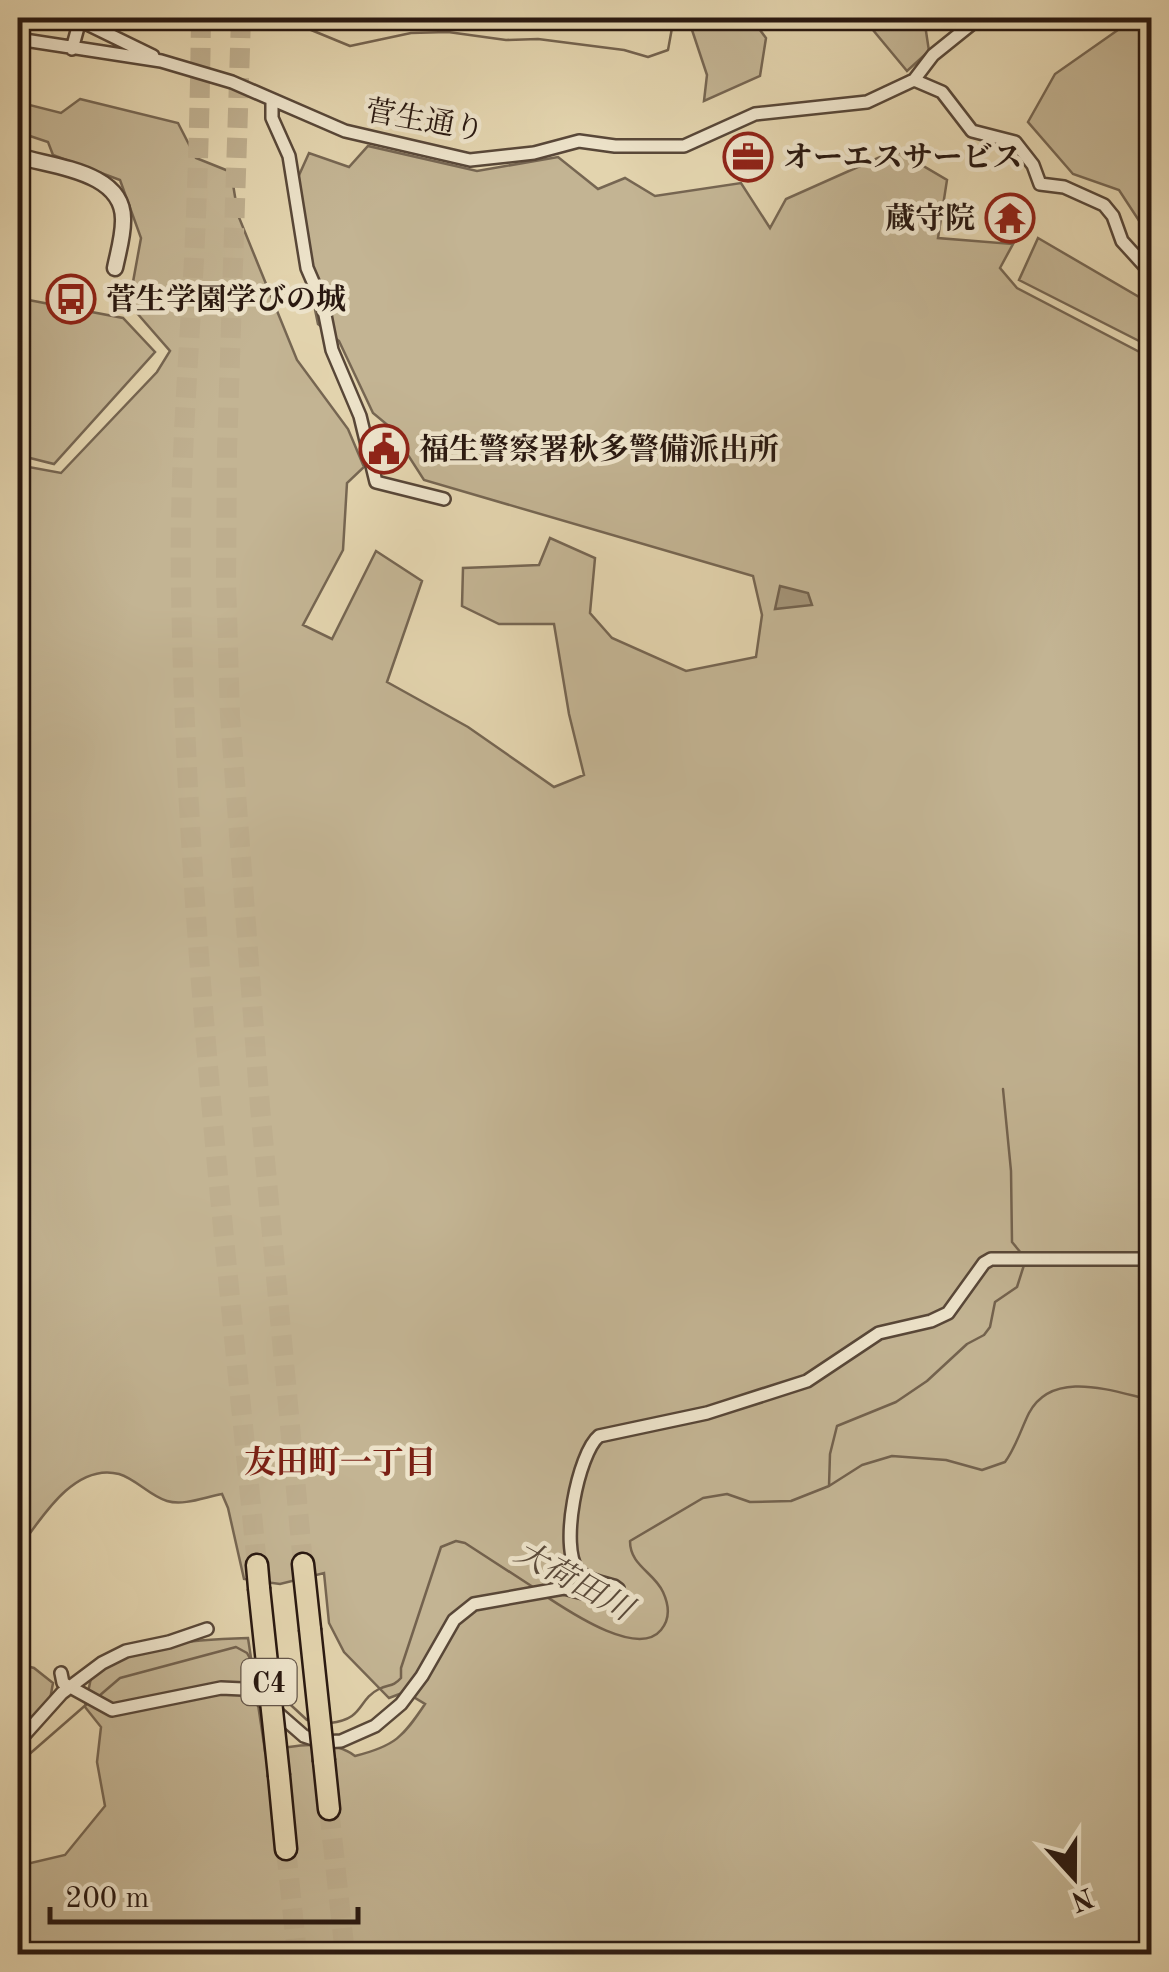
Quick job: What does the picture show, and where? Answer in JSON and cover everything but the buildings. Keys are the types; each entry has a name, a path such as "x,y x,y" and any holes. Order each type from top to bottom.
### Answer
{"highway":[{"name":"C4","path":"303,1564 329,1809"},
{"name":"C4","path":"257,1565 286,1849"}],"street":[{"name":"菅生通り","path":"18,39 161,61 232,82 345,131 470,160 534,153 579,141 616,146 684,146 755,114 868,102 914,80 933,55 979,18"},
{"path":"72,49 77,19 161,61"},
{"path":"914,80 942,92 972,131 1015,142 1033,165 1040,184 1064,188 1104,205 1113,216 1122,241 1152,274"},
{"path":"272,100 272,118 289,156 306,268 323,305 332,350 365,432 376,482 444,499"},
{"path":"18,156 85,174 112,191 124,217 115,268"},
{"path":"61,1672 63,1682 112,1710 234,1688 254,1694 304,1736 322,1742 352,1738 375,1726 401,1704 463,1611 482,1600 555,1589 608,1598 618,1594 614,1586 580,1572 574,1565 570,1546 571,1517 588,1447 598,1436 706,1412 807,1381 884,1331 931,1321 948,1313 982,1266 992,1260 1152,1259"},
{"path":"18,1742 113,1656 207,1629"}],"shaded area":[{"path":"688,18 751,18 766,38 760,76 704,101 707,75"},
{"path":"863,18 924,18 929,51 907,71"},
{"path":"1135,18 1151,18 1151,239 1119,190 1073,174 1028,122 1055,74"},
{"path":"80,99 178,123 196,158 231,172 238,215 297,360 348,429 364,467 347,483 343,550 303,625 332,639 376,551 422,581 387,682 468,727 554,787 584,775 554,624 499,624 462,606 463,568 539,565 550,538 595,558 590,613 612,638 686,671 756,657 762,615 753,576 424,480 390,427 373,413 339,341 318,324 291,193 309,153 349,167 368,146 477,171 558,157 598,189 625,178 655,196 741,183 770,228 786,199 896,150 947,180 938,238 1013,244 1000,268 1017,288 1151,358 1151,1954 18,1954 18,1866 65,1855 105,1806 97,1762 101,1727 85,1707 92,1673 149,1649 248,1638 265,1751 312,1745 335,1747 355,1756 369,1752 397,1739 425,1704 405,1692 389,1698 344,1652 329,1623 324,1573 280,1584 244,1579 222,1494 174,1502 161,1499 119,1474 87,1477 60,1496 18,1550 18,465 61,473 157,372 170,351 129,304 141,238 120,180 53,155 48,142 18,132 18,102 61,113"},
{"path":"1038,238 1151,304 1151,347 1019,280"},
{"path":"18,298 123,318 155,352 54,464 18,455"},
{"path":"780,586 808,593 812,605 775,609"},
{"path":"18,1636 19,1664 34,1668 53,1683 47,1716 18,1748"}],"waterway":[{"path":"282,18 350,46 411,33 448,32 506,40 538,39 624,50 648,57 668,50 672,28 669,18"},
{"path":"1003,1089 1011,1171 1012,1242 1021,1253"},
{"path":"829,1486 830,1454 837,1426 896,1402 927,1381 967,1344 984,1335 990,1327 995,1302 1017,1287 1024,1265"},
{"name":"大荷田川","path":"547,1597 604,1630 637,1639 650,1637 666,1621 667,1602 659,1585 634,1557 630,1541 703,1498 727,1494 750,1502 791,1501 829,1486 862,1465 892,1456 946,1460 982,1470 1005,1462 1029,1413 1053,1391 1085,1387 1152,1400"},
{"name":"大荷田川","path":"330,1723 349,1718 372,1693 401,1678 441,1547 456,1541 465,1543 536,1589"},
{"name":"大荷田川","path":"99,1696 120,1678 236,1647 247,1653 257,1671"},
{"name":"大荷田川","path":"280,1695 307,1720 312,1720"},
{"name":"大荷田川","path":"18,1764 88,1703"}],"tunnel":[{"path":"201,18 197,199 181,504 184,709 209,1077 257,1565"},
{"path":"241,18 227,450 230,716 260,1107 303,1564"},
{"path":"329,1809 345,1954"},
{"path":"286,1849 297,1954"}],"place":[{"name":"オーエスサービス","path":"748,157"},
{"name":"蔵守院","path":"1010,218"},
{"name":"菅生学園学びの城","path":"71,299"},
{"name":"福生警察署秋多警備派出所","path":"384,449"}],"district":[{"name":"友田町一丁目","path":"340,1462"}]}
